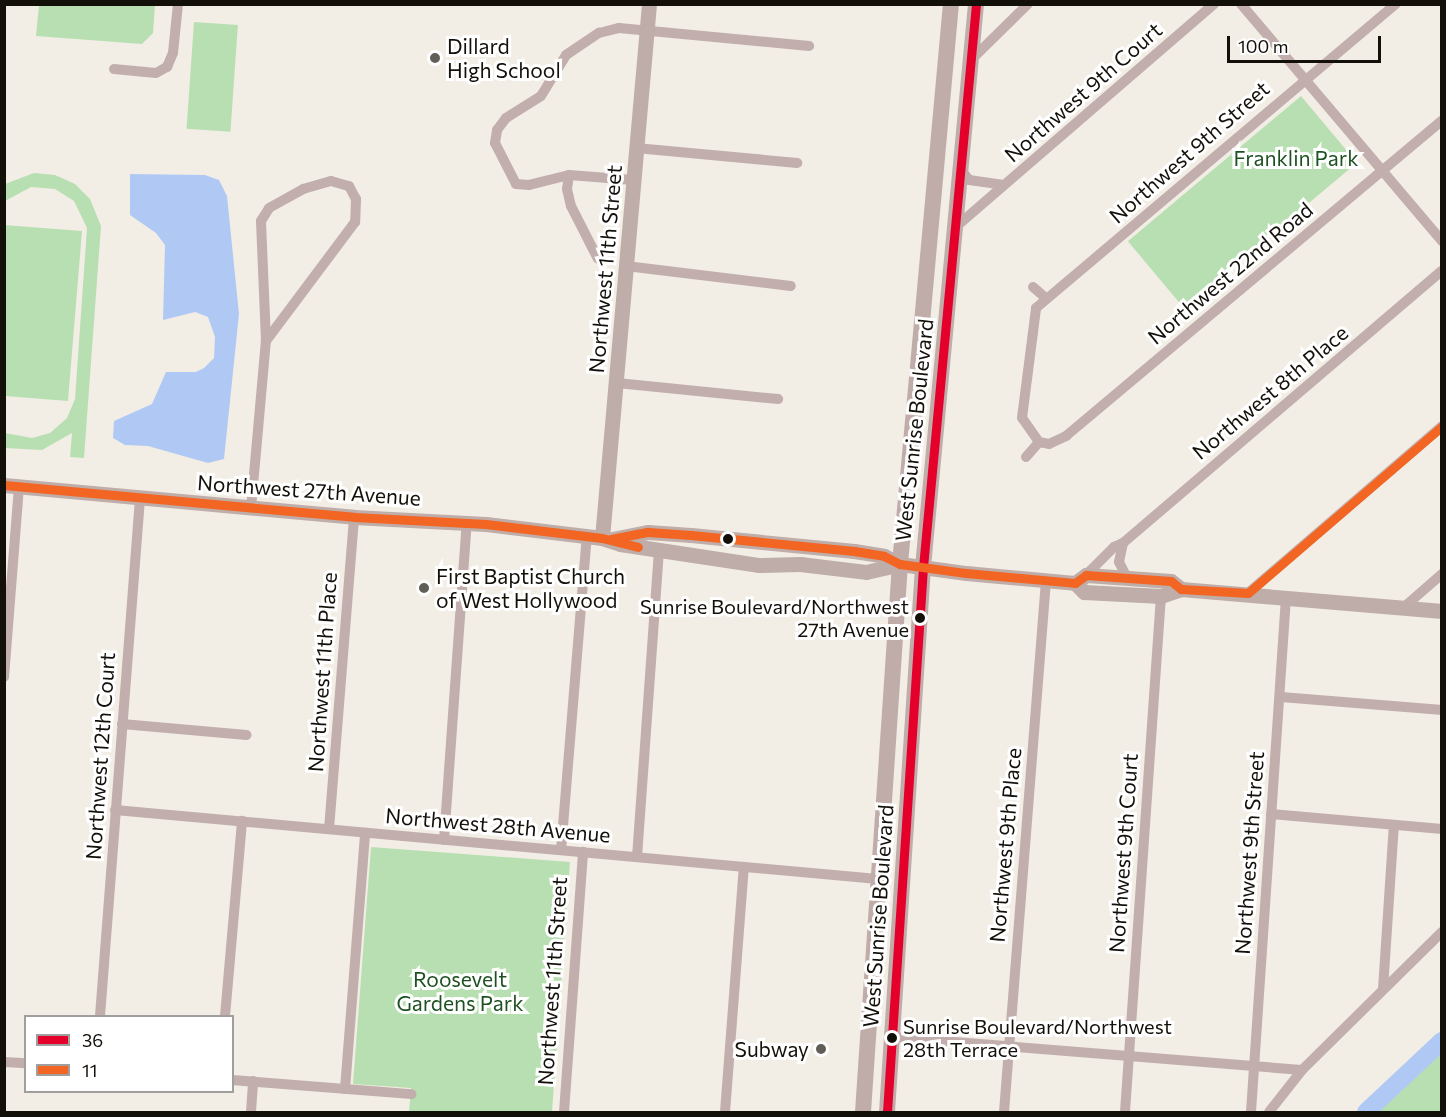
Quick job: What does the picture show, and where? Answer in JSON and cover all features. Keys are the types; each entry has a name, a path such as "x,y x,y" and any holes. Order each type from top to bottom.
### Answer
{"main road":[{"name":"West Sunrise Boulevard","path":"863,1113 900,564 951,4"},
{"name":"West Sunrise Boulevard","path":"887,1113 923,567 958,225 976,4"},
{"path":"878,879 884,884 890,904 885,981 894,1004"}],"street":[{"path":"114,69 156,73 167,67 173,53 178,4"},
{"name":"Northwest 11th Street","path":"561,850 617,384 650,4"},
{"path":"972,58 1028,4"},
{"name":"Northwest 9th Court","path":"958,225 1214,4"},
{"path":"1241,4 1442,241"},
{"name":"Northwest 9th Street","path":"1039,442 1022,418 1036,309 1304,79 1396,4"},
{"path":"633,180 569,175 529,185 516,184 495,143 497,130 506,118 541,96 563,58 581,43 619,28 809,46"},
{"name":"Northwest 22nd Road","path":"1039,442 1049,444 1066,436 1442,120"},
{"path":"636,148 797,163"},
{"name":"Northwest 9th Court","path":"962,171 969,180 1004,185"},
{"path":"569,175 567,189 571,206 598,259"},
{"path":"251,508 266,341 261,221 269,208 303,189 331,182 349,186 356,199 355,222 266,341"},
{"path":"626,266 791,286"},
{"name":"Northwest 8th Place","path":"1080,579 1114,547 1124,543 1442,272"},
{"path":"1033,287 1047,299"},
{"path":"617,384 778,399"},
{"path":"1248,593 1442,426"},
{"path":"1026,457 1039,442"},
{"path":"4,677 12,486"},
{"name":"Northwest 27th Avenue","path":"12,486 354,517 467,522 600,538 759,565 800,564 866,572 900,564"},
{"name":"Northwest 12th Court","path":"100,1015 140,498"},
{"name":"Northwest 11th Place","path":"329,829 354,517"},
{"path":"444,840 467,522"},
{"name":"Northwest 27th Avenue","path":"600,538 648,532 854,551 884,556 900,564 1046,581 1127,578 1170,581 1181,589"},
{"path":"1124,543 1119,562 1127,578"},
{"path":"637,857 658,549"},
{"path":"1403,608 1442,574"},
{"name":"Northwest 27th Avenue","path":"1080,579 1084,592 1161,596 1181,589 1442,611"},
{"name":"Northwest 9th Place","path":"1004,1113 1046,581"},
{"name":"Northwest 9th Court","path":"1125,1113 1161,596"},
{"name":"Northwest 9th Street","path":"1251,1113 1286,597"},
{"path":"1281,697 1442,710"},
{"path":"122,724 247,735"},
{"name":"Northwest 28th Avenue","path":"115,810 878,879"},
{"path":"1271,813 1442,829"},
{"path":"225,1015 242,821"},
{"path":"1383,989 1394,825"},
{"path":"345,1089 365,833"},
{"name":"Northwest 11th Street","path":"564,1113 582,852"},
{"path":"725,1113 744,867"},
{"path":"1269,1113 1302,1070 1442,932"},
{"path":"892,1037 1008,1049 1302,1070"},
{"path":"4,1062 24,1064"},
{"path":"234,1080 411,1094"},
{"path":"251,1113 253,1082"}],"green space":[{"path":"39,5 155,5 153,33 142,44 36,36"},
{"path":"194,22 238,25 230,132 187,129"},
{"name":"Franklin Park","path":"1301,96 1357,163 1184,308 1128,241"},
{"path":"34,173 55,175 75,184 90,199 101,226 84,458 70,457 72,433 42,450 5,448 5,433 32,438 50,433 67,418 75,399 87,228 74,201 55,189 31,187 5,201 5,184"},
{"path":"4,225 82,231 68,401 5,396"},
{"name":"Roosevelt Gardens Park","path":"371,847 570,862 552,1112 409,1112 411,1088 353,1084"},
{"path":"1441,1051 1441,1112 1377,1112 1403,1086"}],"water":[{"path":"130,174 205,175 219,180 227,196 239,314 224,459 208,463 148,446 125,445 113,438 114,421 152,404 166,372 196,372 214,358 215,337 208,317 195,312 163,320 165,245 156,233 130,215"}],"waterway":[{"path":"1366,1112 1442,1041"}],"transit line":[{"name":"36","path":"887,1112 923,567 976,4"},
{"name":"11","path":"611,539 648,532 691,535 854,551 884,556 900,564 966,573 1075,583 1086,575 1171,581 1181,589 1248,593 1442,426"},
{"name":"11","path":"4,485 354,517 486,524 602,538 638,547"}],"place":[{"name":"Dillard High School","path":"435,58"},
{"name":"First Baptist Church of West Hollywood","path":"424,588"},
{"name":"Sunrise Boulevard/Northwest 27th Avenue","path":"920,618"},
{"name":"Sunrise Boulevard/Northwest 28th Terrace","path":"892,1038"},
{"name":"Subway","path":"821,1049"}]}
